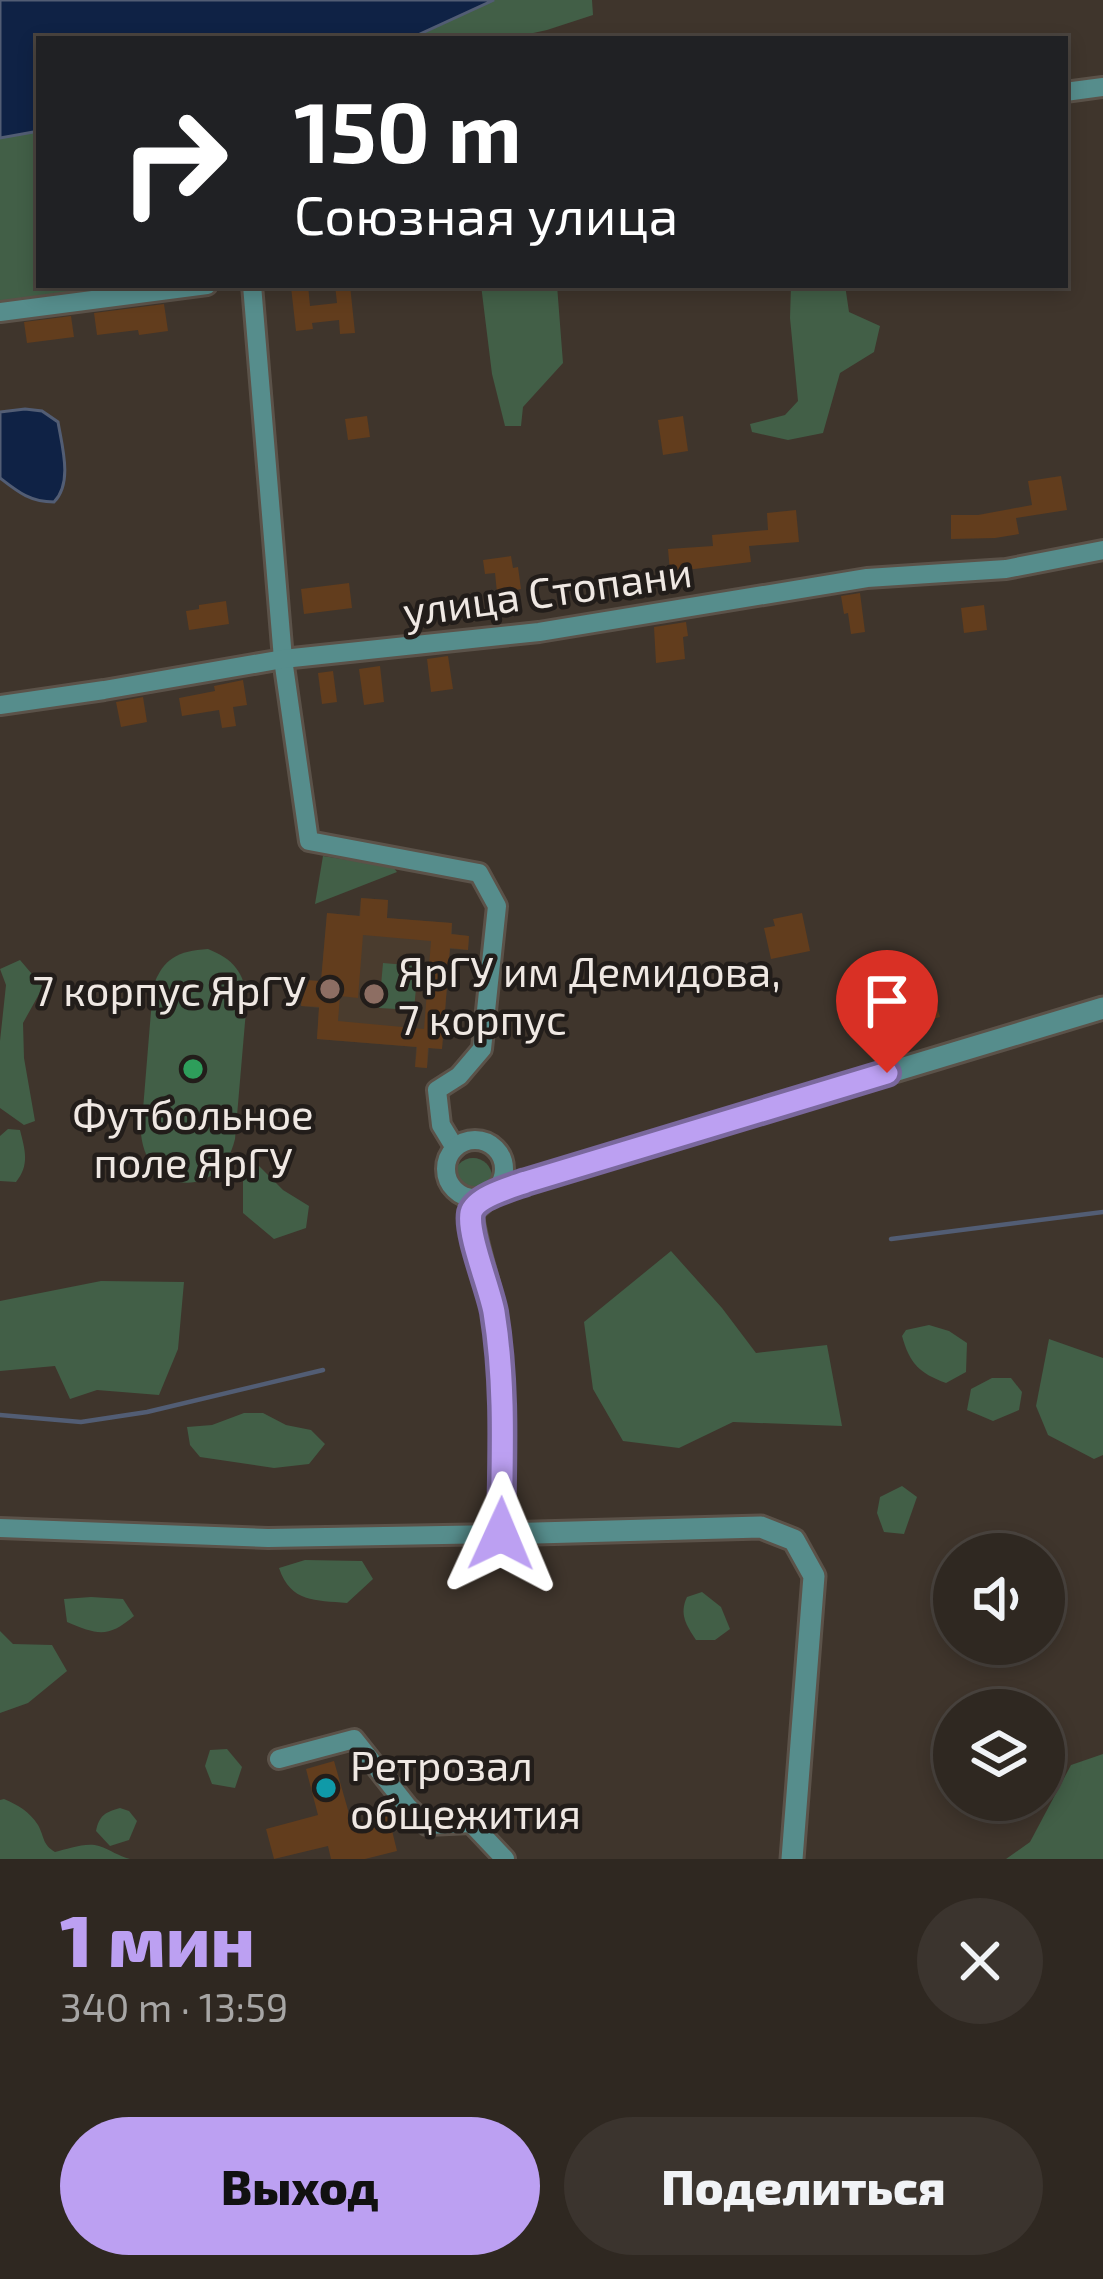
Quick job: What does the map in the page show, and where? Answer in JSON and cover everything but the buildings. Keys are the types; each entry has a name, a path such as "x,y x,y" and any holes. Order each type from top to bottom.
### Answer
{"street":[{"path":"1068,92 1103,87"},
{"path":"0,312 184,288"},
{"path":"252,288 283,659 310,841 479,873 497,906 482,1049 459,1076 437,1090 441,1125 455,1148"},
{"name":"улица Стопани","path":"0,705 283,659 539,632 867,578 1006,569 1103,550"},
{"path":"467,1204 526,1182 1103,1008"},
{"path":"490,1195 498,1189 505,1171 499,1152 483,1141 472,1140 455,1148 446,1174 467,1204 494,1311 503,1395 501,1534"},
{"path":"0,1528 268,1538 761,1526 794,1540 814,1576 792,1859"},
{"path":"280,1759 355,1739 428,1825 471,1823 505,1859"}],"shaded area":[{"name":"ЯрГУ им Демидова, 7 корпус","path":"361,898 388,900 387,918 452,923 452,934 469,936 468,950 450,949 442,1049 429,1048 427,1068 415,1067 416,1047 317,1039 319,1008 301,1006 303,980 321,981 327,913 359,916"}],"green space":[{"path":"494,0 592,0 593,15 520,36 418,36"},
{"path":"36,132 36,288 127,288 0,303 0,138"},
{"path":"481,288 557,288 563,363 523,407 521,426 505,426 492,374"},
{"path":"791,288 845,288 849,312 880,326 874,352 840,373 823,433 788,440 752,432 750,424 785,415 798,401"},
{"path":"323,856 393,867 397,872 315,904"},
{"name":"Футбольное поле ЯрГУ","path":"208,949 236,968 247,999 235,1139 215,1173 185,1183 156,1170 141,1134 153,987 173,958"},
{"path":"20,960 43,987 23,1023 35,1121 24,1125 0,1108 6,985 0,969"},
{"path":"383,963 418,966 414,1010 379,1008"},
{"path":"8,1129 20,1130 25,1151 16,1182 0,1181 0,1136"},
{"path":"473,1158 487,1163 492,1177 487,1191 473,1196 459,1191 454,1177 459,1163"},
{"path":"248,1164 257,1164 283,1190 309,1206 306,1228 274,1239 243,1213"},
{"path":"671,1251 756,1353 827,1345 842,1426 733,1422 679,1448 623,1441 593,1389 584,1322"},
{"path":"101,1281 184,1282 178,1349 159,1395 97,1390 70,1399 55,1366 0,1371 0,1301"},
{"path":"929,1325 967,1343 966,1372 946,1383 917,1366 902,1336 906,1330"},
{"path":"1049,1339 1103,1358 1103,1455 1094,1459 1048,1435 1036,1406"},
{"path":"992,1378 1011,1378 1022,1392 1019,1410 993,1421 967,1410 971,1389"},
{"path":"244,1413 263,1413 286,1425 311,1430 325,1444 309,1464 274,1468 200,1457 190,1445 187,1427 212,1425"},
{"path":"902,1486 917,1497 904,1534 884,1532 877,1513 880,1497"},
{"path":"305,1560 362,1561 373,1579 347,1603 306,1598 290,1588 279,1568"},
{"path":"702,1592 721,1607 730,1629 715,1640 696,1640 685,1619 687,1597"},
{"path":"64,1599 123,1599 134,1616 102,1632 67,1622"},
{"path":"0,1631 13,1644 52,1645 67,1671 28,1703 0,1713"},
{"path":"227,1749 242,1767 235,1788 212,1784 205,1766 210,1750"},
{"path":"1103,1754 1103,1859 1006,1859 1030,1842 1041,1821 1065,1821 1065,1776 1071,1765"},
{"path":"0,1800 31,1816 55,1852 94,1845 130,1859 0,1859"},
{"path":"120,1808 137,1821 129,1840 110,1846 97,1826 104,1815"}],"water":[{"path":"0,0 494,0 416,36 36,36 36,132 0,138"},
{"path":"42,411 58,422 65,475 54,502 31,498 0,478 0,412"}],"waterway":[{"path":"891,1239 1103,1212"},
{"path":"0,1415 81,1422 147,1412 323,1370"}],"place":[{"name":"7 корпус ЯрГУ","path":"330,989"},
{"name":"ЯрГУ им Демидова, 7 корпус","path":"374,994"},
{"name":"Футбольное поле ЯрГУ","path":"193,1069"},
{"name":"Ретрозал общежития","path":"326,1788"}],"route":[{"path":"501,1534 503,1395 494,1311 471,1212 475,1207 490,1195 526,1182 887,1073"}]}
